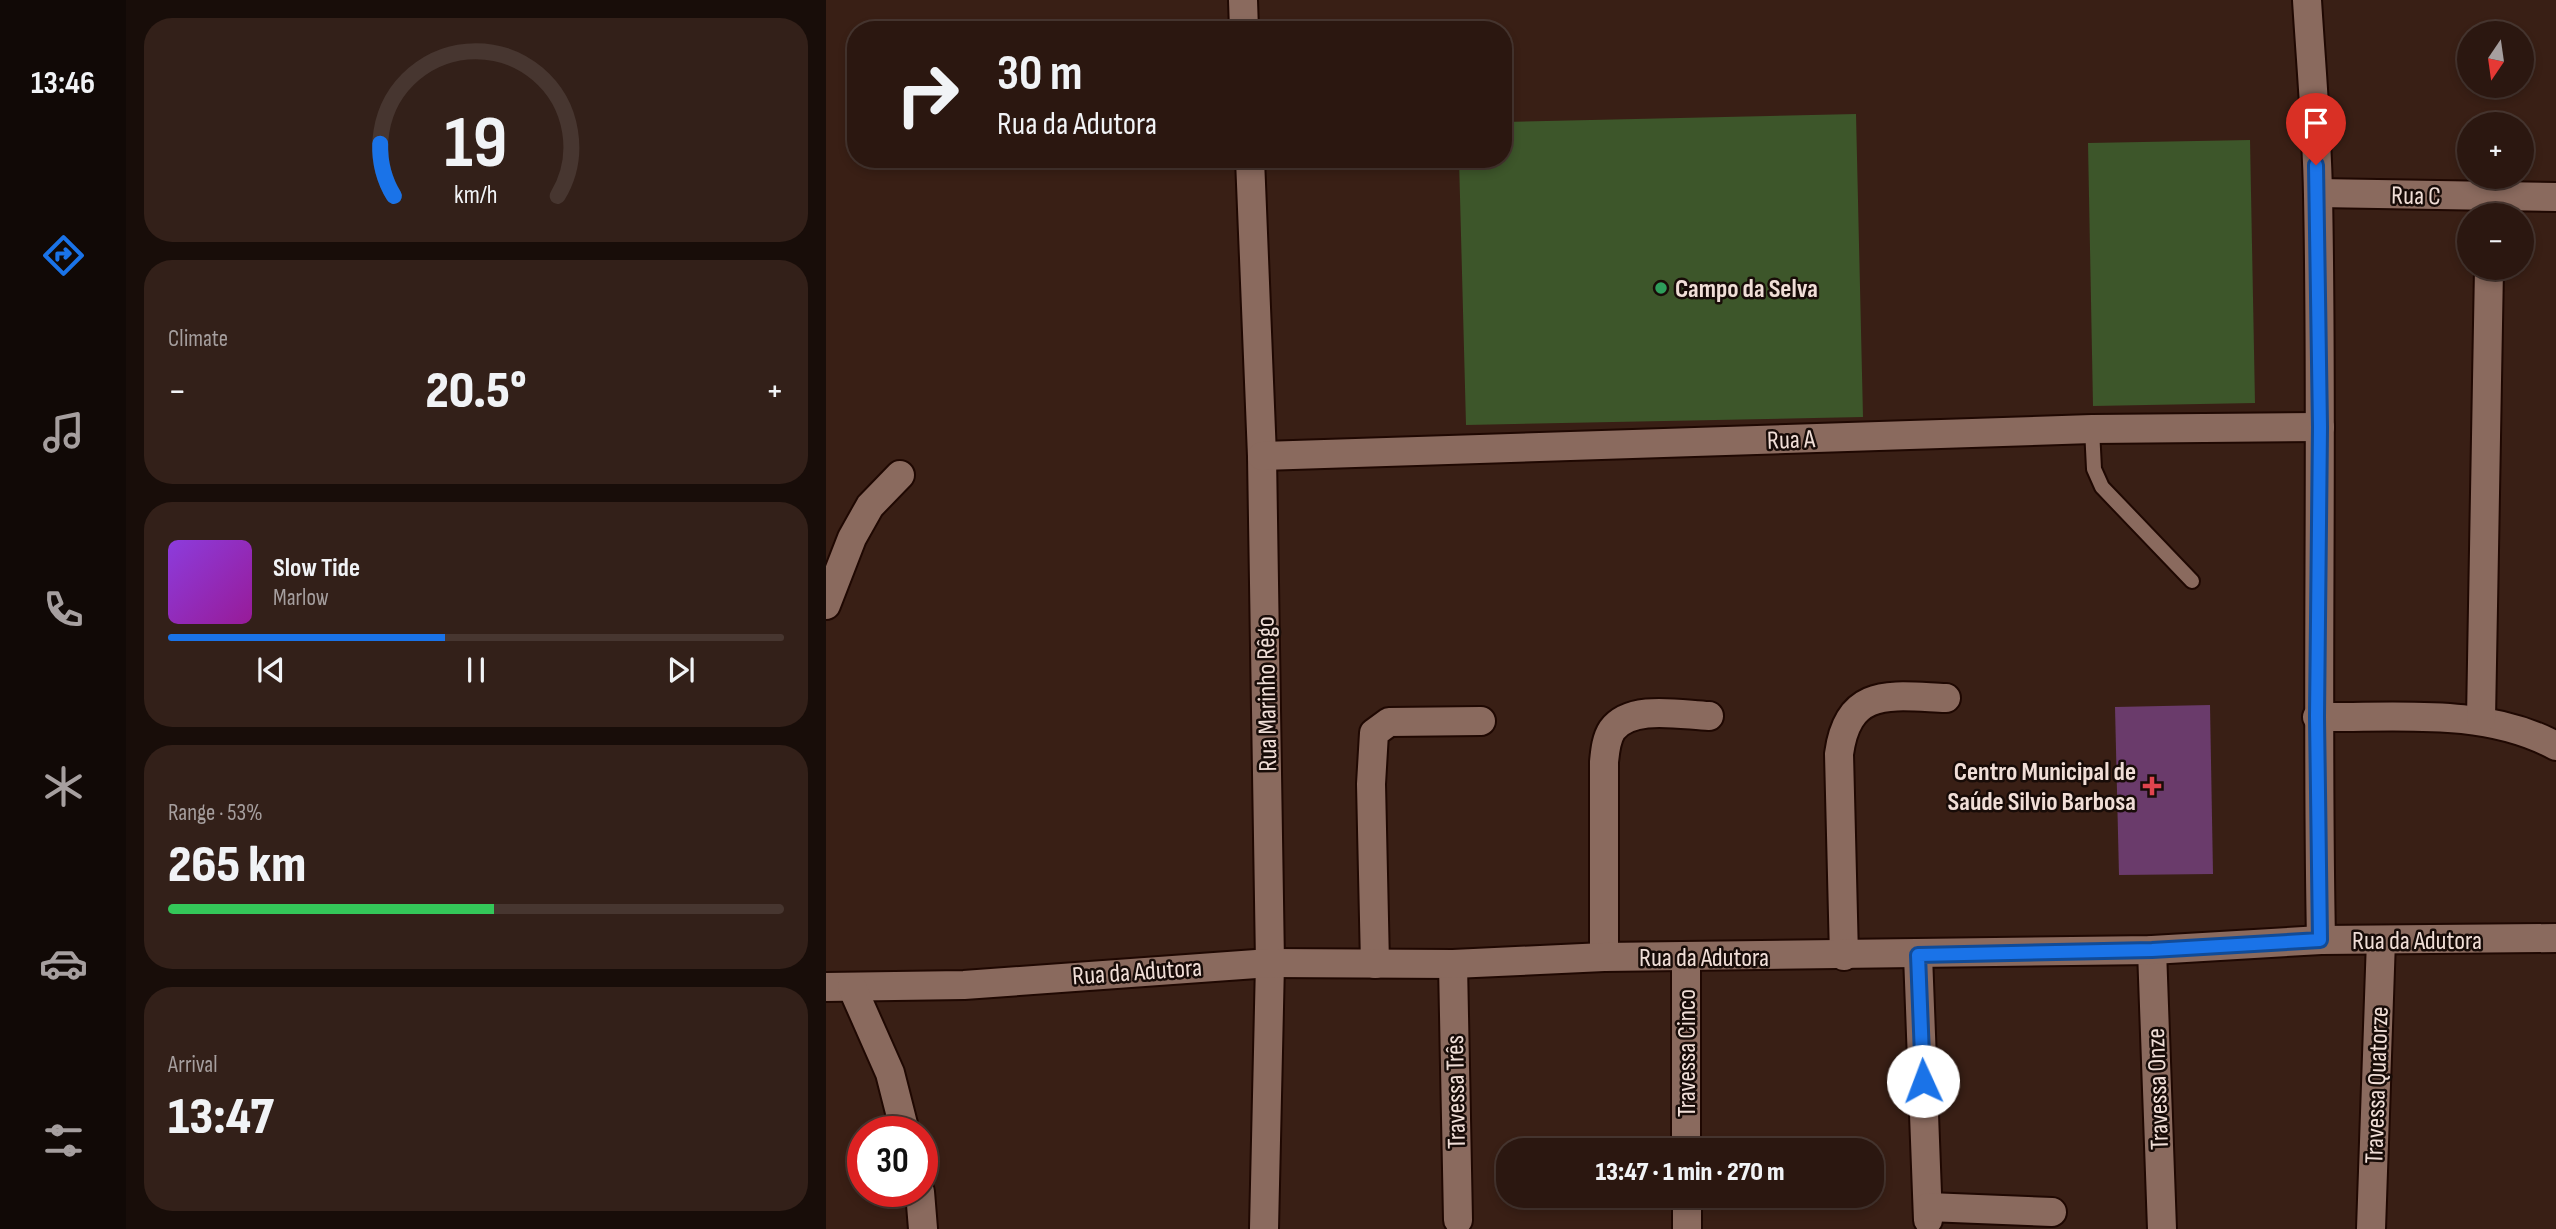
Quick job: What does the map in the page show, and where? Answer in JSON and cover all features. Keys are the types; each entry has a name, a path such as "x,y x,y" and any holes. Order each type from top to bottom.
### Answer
{"street":[{"path":"1243,0 1244,21"},
{"path":"2307,0 2318,193 2320,427 2317,717 2320,940"},
{"name":"Rua Marinho Rêgo","path":"1250,168 1262,456 1270,963 1264,1229"},
{"name":"Rua C","path":"2318,193 2457,203"},
{"name":"Rua C","path":"2513,203 2556,197"},
{"path":"2481,719 2489,280"},
{"name":"Rua A","path":"1262,456 2092,429 2320,427"},
{"path":"826,605 852,538 870,506 900,475"},
{"path":"1844,956 1839,754 1842,733 1853,712 1867,702 1895,697 1946,698"},
{"path":"1604,957 1604,762 1611,732 1618,723 1632,716 1709,716"},
{"path":"2317,717 2481,719 2556,746"},
{"path":"1375,964 1371,784 1374,733 1389,722 1481,721"},
{"name":"Rua da Adutora","path":"839,987 964,985 1270,963 1453,964 1604,957 2152,950 2320,940 2556,939"},
{"name":"Travessa Quatorze","path":"2371,1229 2381,940"},
{"name":"Travessa Onze","path":"2152,950 2162,1229"},
{"path":"1918,955 1928,1214 2052,1212"},
{"name":"Travessa Cinco","path":"1686,957 1686,1138"},
{"name":"Travessa Três","path":"1453,964 1458,1220"},
{"path":"839,987 890,1073 901,1116"},
{"path":"921,1207 923,1229"},
{"path":"1686,1208 1687,1229"}],"lane":[{"path":"2092,429 2094,469 2102,487 2192,581"}],"green space":[{"name":"Campo da Selva","path":"1856,114 1863,417 1466,425 1459,168 1512,168 1512,122"},
{"path":"2250,140 2255,403 2093,406 2088,143"}],"building":[{"path":"2210,705 2213,874 2119,875 2115,707"}],"place":[{"name":"Campo da Selva","path":"1661,288"},
{"name":"Centro Municipal de Saúde Silvio Barbosa","path":"2152,786"}],"route":[{"path":"1923,1081 1918,955 2152,950 2320,940 2317,717 2320,427 2316,165"}]}
